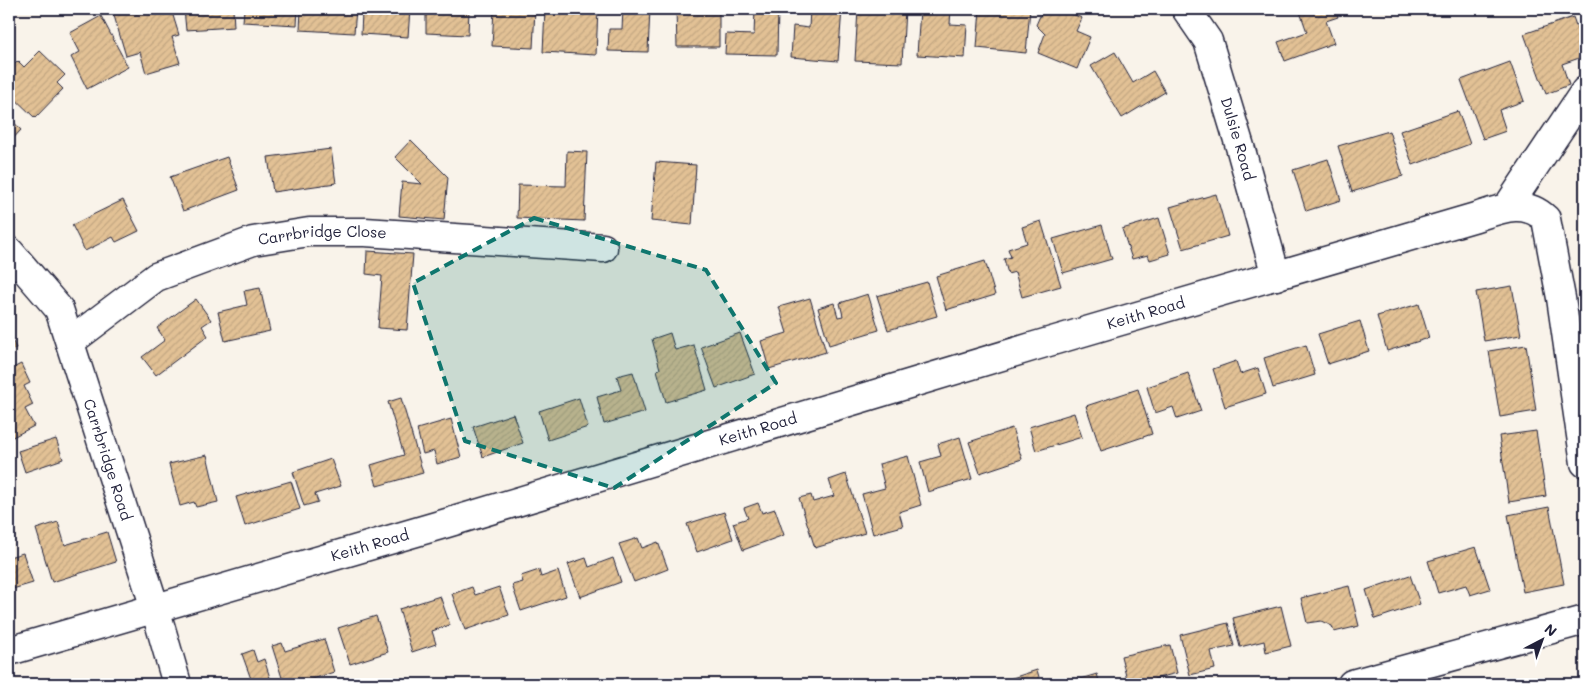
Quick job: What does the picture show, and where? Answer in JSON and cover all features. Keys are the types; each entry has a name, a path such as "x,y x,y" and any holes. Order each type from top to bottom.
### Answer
{"street":[{"name":"Dulsie Road","path":"1186,9 1208,41 1276,276"},
{"path":"1585,91 1508,206 1538,211 1546,219 1561,298 1585,463"},
{"name":"Keith Road","path":"9,651 447,523 1508,206"},
{"name":"Carrbridge Close","path":"70,342 156,277 254,241 308,232 365,232 603,248"},
{"name":"Carrbridge Road","path":"9,251 59,309 155,608 177,684"},
{"path":"1352,684 1585,620"}],"highlighted area":[{"path":"534,218 706,270 776,383 614,488 465,441 413,283"}],"building":[{"path":"112,9 135,9 136,14 151,9 171,9 179,35 172,37 180,63 146,73 140,52 126,56"},
{"path":"184,9 233,9 234,27 186,30"},
{"path":"244,9 298,9 297,25 243,22"},
{"path":"301,9 356,9 354,33 300,30"},
{"path":"385,9 410,9 408,37 361,34 362,12 385,13"},
{"path":"426,9 469,9 468,35 426,33"},
{"path":"494,9 535,9 533,48 492,46"},
{"path":"545,9 598,9 596,55 543,52"},
{"path":"623,9 650,9 648,52 608,51 609,29 622,29"},
{"path":"676,9 719,9 719,47 677,47"},
{"path":"755,9 778,9 777,55 725,54 726,34 754,35"},
{"path":"810,9 842,9 838,61 791,57 793,26 809,28"},
{"path":"858,9 905,9 902,63 855,61"},
{"path":"920,9 951,9 950,24 967,25 965,58 917,55"},
{"path":"980,9 1030,9 1026,53 977,48"},
{"path":"1043,9 1059,9 1082,18 1076,31 1090,37 1077,69 1038,53 1045,34 1036,25"},
{"path":"1299,9 1335,9 1338,17 1326,21 1334,43 1285,61 1278,42 1307,32"},
{"path":"101,16 128,67 87,89 71,57 80,52 70,33"},
{"path":"1573,17 1585,56 1562,64 1569,85 1546,94 1524,34"},
{"path":"40,51 65,75 57,83 63,89 35,118 9,93 9,70 18,61 24,67"},
{"path":"1115,52 1133,83 1153,71 1165,92 1122,118 1091,66"},
{"path":"1510,62 1524,101 1499,110 1506,131 1483,139 1461,80"},
{"path":"1458,111 1470,144 1413,165 1400,131"},
{"path":"9,117 21,130 9,143"},
{"path":"1389,131 1403,176 1352,192 1338,146"},
{"path":"411,140 448,177 444,220 399,216 402,182 422,184 395,157"},
{"path":"331,149 336,183 273,192 268,157"},
{"path":"567,151 587,152 584,221 517,218 518,185 566,186"},
{"path":"227,157 239,190 183,211 170,177"},
{"path":"1328,159 1341,200 1306,211 1293,170"},
{"path":"656,162 696,165 692,225 651,221"},
{"path":"1216,194 1228,236 1183,249 1170,207"},
{"path":"123,200 139,231 116,242 113,237 85,251 72,225"},
{"path":"1159,218 1170,254 1150,260 1148,255 1132,259 1122,229"},
{"path":"1041,221 1061,286 1022,297 1015,272 1008,274 1004,259 1011,257 1008,249 1027,243 1022,227"},
{"path":"1102,225 1112,259 1063,273 1053,239"},
{"path":"367,251 413,254 407,330 378,328 382,276 366,274"},
{"path":"985,261 995,295 946,310 936,276"},
{"path":"927,282 937,316 888,330 877,296"},
{"path":"1512,286 1521,335 1484,341 1476,292"},
{"path":"260,288 270,331 225,341 218,312 247,305 244,291"},
{"path":"868,294 879,330 829,345 818,308 834,303 838,317 843,316 840,303"},
{"path":"810,298 826,352 769,369 761,341 787,333 779,307"},
{"path":"196,299 211,320 202,326 208,336 156,375 142,357 165,340 157,328"},
{"path":"1419,304 1429,338 1387,351 1377,316"},
{"path":"1360,321 1369,351 1328,364 1318,334"},
{"path":"670,333 675,350 694,345 707,390 666,402 657,370 660,369 652,339"},
{"path":"740,333 755,374 716,388 701,347"},
{"path":"9,334 16,348 9,352"},
{"path":"1306,345 1315,375 1273,388 1264,358"},
{"path":"1526,345 1536,411 1500,417 1489,351"},
{"path":"1236,361 1240,374 1258,368 1266,394 1225,407 1213,369"},
{"path":"21,364 30,383 24,386 33,405 25,409 34,426 9,439 9,370"},
{"path":"633,372 645,412 604,424 597,397 621,390 617,376"},
{"path":"1188,373 1201,411 1177,419 1173,407 1155,413 1147,387"},
{"path":"1138,389 1152,434 1101,451 1086,406"},
{"path":"401,398 423,473 377,486 371,465 404,455 388,402"},
{"path":"579,398 588,427 548,440 539,411"},
{"path":"1074,413 1082,437 1036,451 1029,427"},
{"path":"513,414 523,443 483,457 473,427"},
{"path":"451,419 461,457 437,464 434,451 423,454 417,429"},
{"path":"1012,428 1022,459 980,473 969,442"},
{"path":"1536,431 1546,496 1509,502 1499,436"},
{"path":"960,437 972,479 928,492 920,462 941,456 938,444"},
{"path":"56,439 63,459 25,472 18,451"},
{"path":"207,455 218,502 196,507 194,502 180,506 169,464"},
{"path":"908,456 921,505 899,512 903,526 873,534 862,494 885,488 879,464"},
{"path":"331,459 341,486 315,494 318,502 304,506 293,472"},
{"path":"846,474 865,533 815,548 799,498 811,495 813,502 834,496 829,480"},
{"path":"291,481 300,509 245,526 236,497"},
{"path":"758,503 762,513 775,509 784,535 743,550 733,523 748,518 744,508"},
{"path":"1549,507 1564,584 1523,592 1508,515"},
{"path":"724,512 733,539 697,552 687,524"},
{"path":"58,522 65,545 107,532 116,562 52,582 36,529"},
{"path":"638,538 642,548 658,542 668,569 634,582 619,544"},
{"path":"1476,547 1490,589 1470,595 1466,585 1438,593 1428,561"},
{"path":"23,553 33,583 9,590 9,557"},
{"path":"586,558 589,567 613,558 621,582 580,597 568,564"},
{"path":"539,570 541,577 558,571 566,596 521,611 512,585 523,582 521,576"},
{"path":"1410,575 1420,604 1375,619 1366,590"},
{"path":"1349,586 1359,626 1334,632 1332,626 1321,621 1307,623 1301,598"},
{"path":"472,587 475,595 499,587 509,615 465,630 452,594"},
{"path":"440,596 450,625 432,631 436,644 412,652 399,609"},
{"path":"1281,606 1291,646 1266,652 1264,641 1240,647 1233,618"},
{"path":"376,616 388,652 350,664 338,628"},
{"path":"1228,623 1234,646 1211,651 1215,669 1190,675 1180,635"},
{"path":"324,639 334,672 297,684 284,684 272,646 282,643 285,651"},
{"path":"1170,645 1177,673 1154,679 1155,684 1128,684 1121,656"},
{"path":"253,650 257,662 264,659 272,684 238,683 251,679 242,654"},
{"path":"1037,670 1041,684 1004,684 1003,681"},
{"path":"1097,674 1100,684 1063,684"}]}
